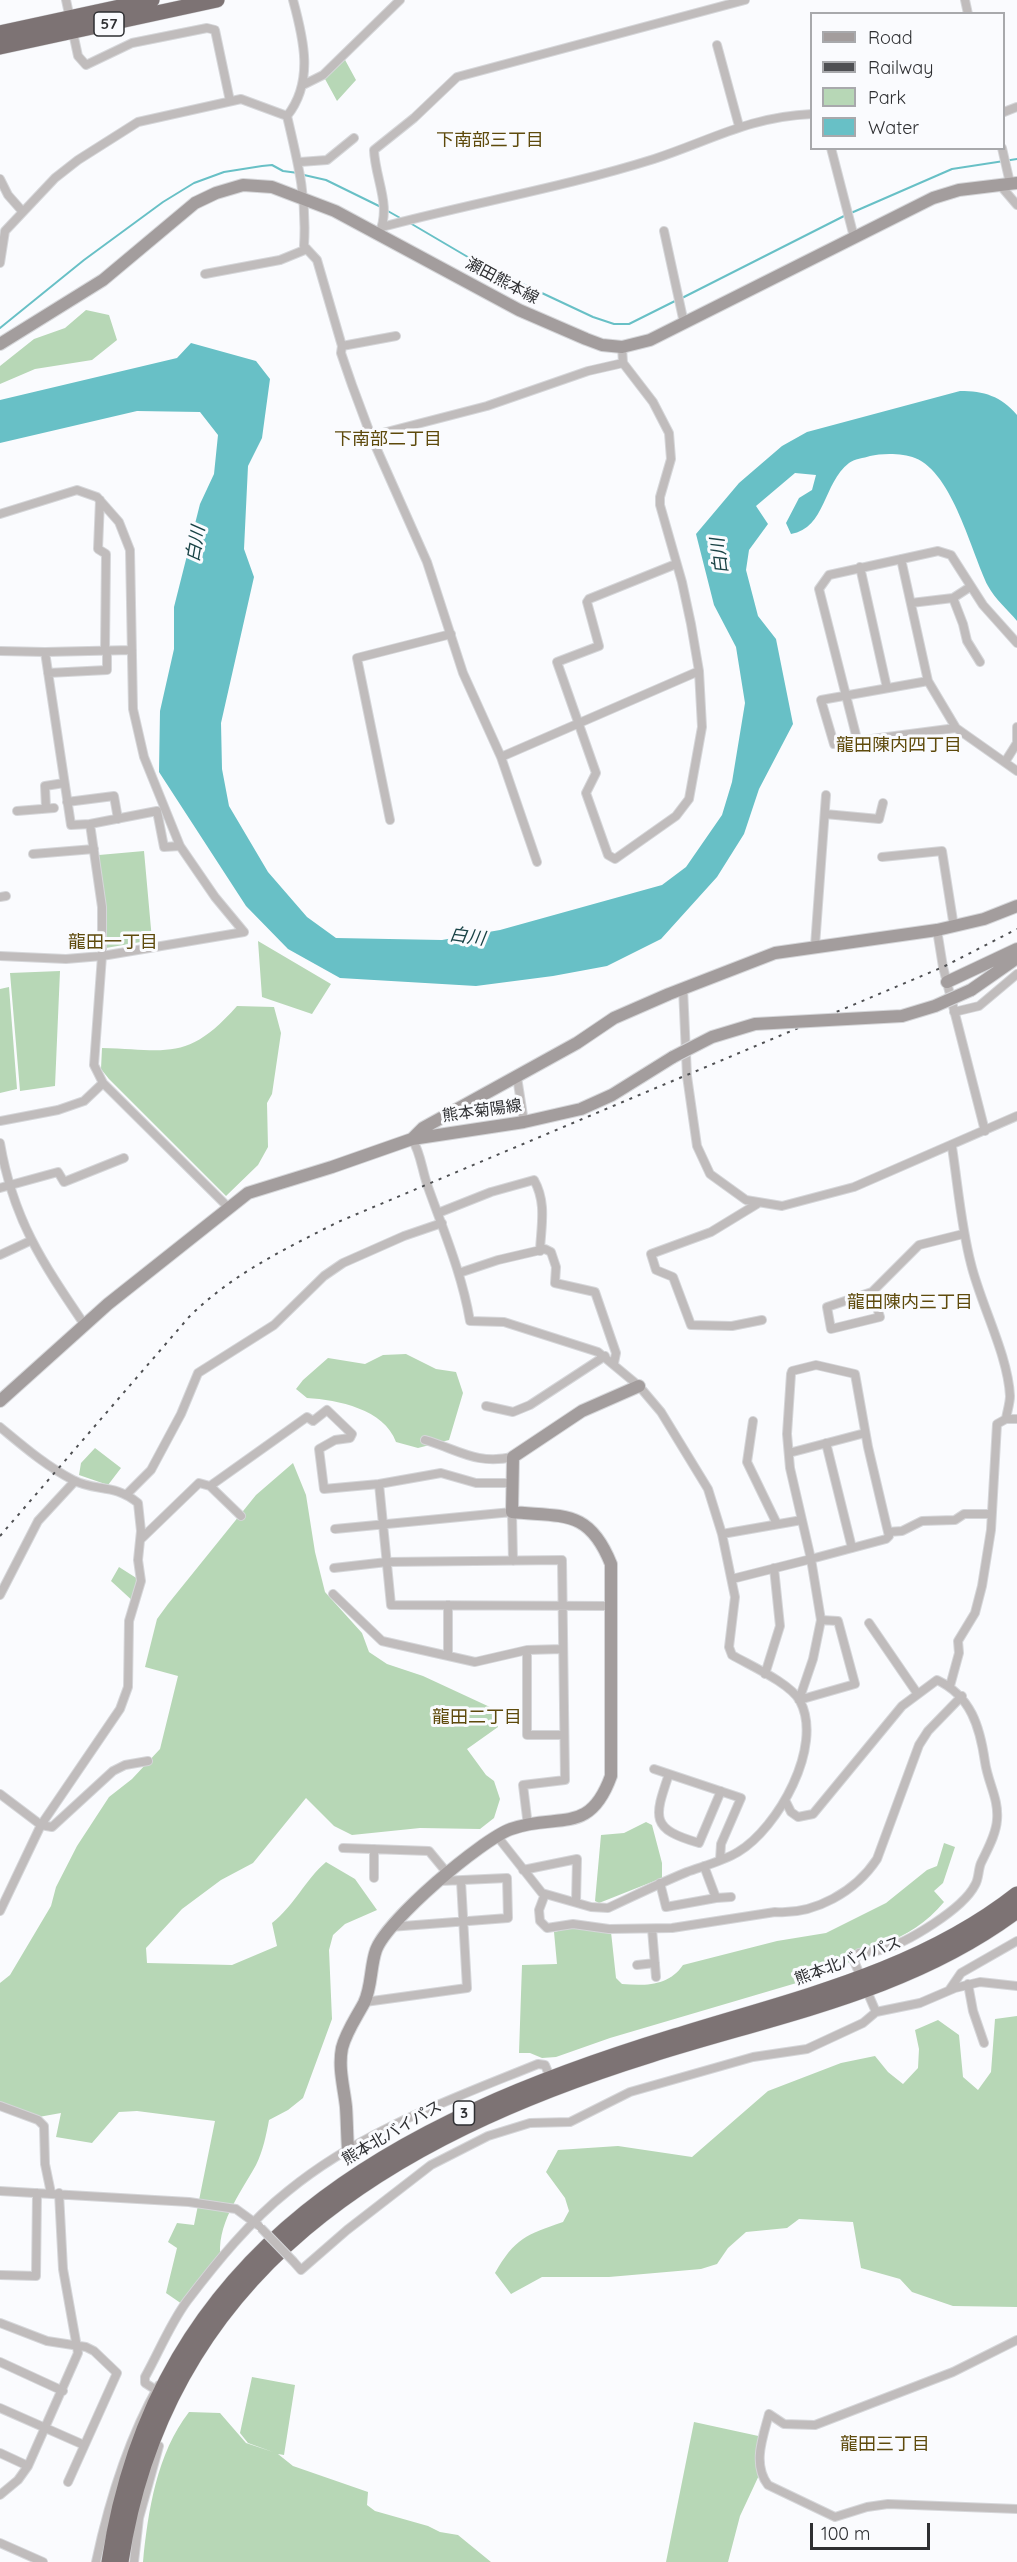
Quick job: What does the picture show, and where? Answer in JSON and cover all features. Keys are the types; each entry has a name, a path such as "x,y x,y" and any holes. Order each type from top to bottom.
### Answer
{"highway":[{"name":"57","path":"0,47 152,0"},
{"name":"57","path":"0,33 70,26 217,0"},
{"name":"熊本北バイパス","path":"109,2562 118,2512 150,2417 170,2375 223,2295 280,2233 322,2197 355,2174 464,2113 550,2077 864,1984 959,1934 1017,1894"},
{"name":"熊本北バイパス","path":"121,2562 130,2516 145,2464 172,2397 201,2346 243,2289 295,2236 358,2187 472,2122 528,2098 960,1949 1017,1911"}],"main road":[{"name":"瀬田熊本線","path":"0,344 103,280 195,203 216,193 243,185 272,188 303,197 381,230 519,310 594,342 622,347 650,340 933,198 1009,183"},
{"path":"412,1139 423,1128 517,1077 614,1018 683,988 775,953 954,927 984,919 1017,906"},
{"path":"947,982 1017,949"},
{"name":"熊本菊陽線","path":"0,1401 84,1324 248,1192 332,1167 412,1139 524,1122 581,1109 602,1100 674,1057 728,1030 774,1022 880,1019 902,1016 945,1002 971,990 1017,958"},
{"path":"348,2149 340,2068 342,2048 351,2025 365,2002 377,1949 390,1927 444,1877 497,1836 513,1828 580,1818 604,1798 611,1776 611,1564 599,1539 582,1521 561,1516 512,1512 513,1457 582,1411 639,1386"}],"street":[{"path":"66,0 79,60 87,65 132,43 212,28 217,32 230,101"},
{"path":"287,116 298,102 304,84 301,29 293,0"},
{"path":"304,84 323,75 400,0"},
{"path":"745,0 457,77 414,118 374,150 384,191 381,230 400,222 654,158 739,126 782,116 810,114"},
{"path":"717,45 739,126"},
{"path":"0,263 6,231 55,178 78,160 133,125 230,101 248,100 287,116"},
{"path":"287,116 302,180 304,246 317,260 327,286 342,346 341,353 371,436 427,562 463,673 501,757 537,862"},
{"path":"300,165 327,160 354,138"},
{"path":"832,150 854,237"},
{"path":"1002,150 1009,183 1017,205"},
{"path":"0,179 8,195 23,212"},
{"path":"664,231 684,323"},
{"path":"205,274 280,260 307,249"},
{"path":"342,346 396,336"},
{"path":"622,347 623,363 653,402 669,433 671,459 660,497 660,505 682,582 699,671 702,728 689,799 676,816 615,859 608,855 586,793 596,773 557,662 599,646 587,602 676,564"},
{"path":"371,436 487,406 588,371 623,363"},
{"path":"0,514 77,490 100,500 120,522 130,550 133,709 144,757 180,846 215,897 244,932 102,956 66,959 0,956"},
{"path":"48,673 107,670 106,554 98,549 100,500"},
{"path":"857,739 819,589 829,575 938,551 951,555 970,587 1017,643"},
{"path":"901,559 928,681 956,728 1017,771"},
{"path":"860,567 887,688"},
{"path":"910,603 953,598 970,587"},
{"path":"953,598 967,641 980,662"},
{"path":"390,820 357,658 451,634"},
{"path":"0,651 132,650"},
{"path":"45,652 71,825 90,824 157,811 164,847 180,846"},
{"path":"501,757 699,671"},
{"path":"928,681 821,700 834,744 857,739 956,728"},
{"path":"1005,762 1017,742 1017,727"},
{"path":"17,811 50,808 45,786 64,783"},
{"path":"815,946 826,795"},
{"path":"67,802 114,796 118,819"},
{"path":"825,814 879,819 883,803"},
{"path":"90,824 102,907 102,956 94,1065 103,1083 229,1208"},
{"path":"33,854 94,849"},
{"path":"882,857 942,851 954,927"},
{"path":"937,930 954,1012 985,1131"},
{"path":"954,1012 980,1006 1017,974"},
{"path":"683,988 687,1076 697,1146 710,1174 728,1189 757,1204 782,1206 831,1194 952,1147 1017,1116"},
{"path":"517,1077 524,1122"},
{"path":"0,1121 58,1110 84,1101 103,1083"},
{"path":"412,1139 417,1147 459,1273 470,1321 504,1322 532,1329 605,1356 639,1386 661,1412 708,1489 722,1534 735,1597 731,1651 789,1689 799,1700 805,1726 803,1760 786,1802 740,1851 660,1883 608,1908 545,1894 497,1836"},
{"path":"0,1143 4,1186 30,1241 84,1324"},
{"path":"952,1147 963,1234 979,1295 990,1319 1010,1396 1006,1419"},
{"path":"4,1186 58,1172 64,1182 124,1158"},
{"path":"438,1213 491,1192 534,1180 542,1201 544,1226 540,1251"},
{"path":"757,1204 711,1232 651,1254 656,1270 673,1277 691,1325 732,1326 762,1320"},
{"path":"127,1494 151,1470 181,1414 198,1373 274,1325 324,1276 343,1263 404,1236 442,1223"},
{"path":"872,1292 880,1317 831,1329 827,1307 872,1292 919,1245 963,1234"},
{"path":"0,1255 30,1241"},
{"path":"459,1273 498,1260 545,1249 550,1252 556,1267 555,1283 595,1292 616,1353 614,1363"},
{"path":"486,1406 507,1413 513,1412 530,1404 605,1356"},
{"path":"732,1579 811,1559 887,1539 888,1532 865,1433 855,1374 816,1365 792,1371 788,1410 789,1453 811,1559 821,1620 813,1659 799,1700"},
{"path":"210,1486 307,1417 313,1421 327,1410 352,1434 350,1438 335,1440 319,1449 324,1490 379,1484 441,1473 483,1484 513,1483"},
{"path":"950,1686 959,1653 958,1641 975,1613 982,1586 992,1514 997,1424 1006,1419 1017,1419"},
{"path":"753,1421 747,1462 777,1524"},
{"path":"0,1427 36,1457 75,1481 127,1494 138,1503 141,1539 138,1560 141,1581 129,1622 128,1687 120,1709 41,1825 0,1911"},
{"path":"789,1453 865,1433"},
{"path":"426,1440 470,1458 493,1461 513,1457"},
{"path":"826,1443 852,1548"},
{"path":"0,1595 38,1521 75,1481"},
{"path":"141,1539 199,1483 210,1486 241,1516"},
{"path":"379,1484 391,1605 611,1606"},
{"path":"335,1529 512,1512 513,1561"},
{"path":"888,1532 902,1531 922,1521 956,1520 964,1514 992,1514"},
{"path":"722,1534 802,1520"},
{"path":"334,1568 387,1562 562,1560 565,1780 524,1785 528,1826"},
{"path":"765,1674 780,1626 774,1568"},
{"path":"333,1594 382,1641 475,1662 527,1650 563,1649"},
{"path":"447,1605 448,1655"},
{"path":"799,1700 855,1684 838,1621 821,1620"},
{"path":"869,1623 917,1693"},
{"path":"527,1650 527,1735 564,1735"},
{"path":"786,1802 791,1812 798,1817 813,1814 902,1706 937,1680 950,1686 962,1696 972,1711 996,1801 997,1822 975,1886 959,1903 932,1924 898,1944 859,1953 854,1961 876,2012"},
{"path":"545,1894 539,1910 540,1921 547,1928 573,1924 609,1929 652,1929 702,1922 713,1923 775,1912 789,1914 824,1902 856,1886 877,1859 919,1745 928,1731 962,1696"},
{"path":"0,1794 41,1825 52,1827 57,1825 113,1771 124,1765 148,1761"},
{"path":"654,1769 741,1798 721,1844 720,1860"},
{"path":"669,1774 658,1806 663,1826 668,1834 699,1844 721,1791"},
{"path":"343,1848 429,1851 444,1877 461,1881 507,1878 508,1918 390,1927"},
{"path":"374,1849 374,1878"},
{"path":"523,1870 577,1859 576,1902"},
{"path":"704,1866 716,1898"},
{"path":"365,2002 467,1988 461,1881"},
{"path":"660,1883 666,1907 731,1897"},
{"path":"652,1929 656,1977"},
{"path":"950,1989 962,1974 1017,1941"},
{"path":"637,1965 655,1963"},
{"path":"0,2191 189,2202 236,2209 258,2225 301,2270 347,2230 431,2165 480,2139 530,2123 570,2122 630,2092 753,2057 807,2049 863,2023 876,2012 921,2003 950,1989 968,1984 992,1982 1017,1986"},
{"path":"968,1984 973,2011 984,2043"},
{"path":"156,2390 145,2383 145,2377 186,2303 286,2192 348,2149 405,2120 538,2064 545,2065 550,2077"},
{"path":"0,2106 38,2120 44,2126 45,2164 55,2193 63,2269 77,2345 77,2361 28,2466 18,2480 0,2495"},
{"path":"472,2122 480,2139"},
{"path":"0,2275 36,2276 37,2193"},
{"path":"96,2562 106,2512 147,2406 189,2334 223,2295"},
{"path":"0,2323 47,2341 77,2345 94,2351 117,2373 68,2482"},
{"path":"1017,2340 953,2372 815,2425 784,2424 769,2414 759,2454 762,2478 768,2485 828,2516 842,2516 867,2506 888,2504 1017,2509"},
{"path":"134,2562 140,2518 160,2441 176,2398 201,2346"},
{"path":"0,2362 63,2391"},
{"path":"0,2408 84,2445"},
{"path":"0,2453 28,2466"},
{"path":"0,2543 43,2562"}],"green space":[{"path":"344,58 356,80 337,101 325,79"},
{"path":"86,310 109,315 117,340 92,360 35,369 0,384 0,366 34,339 65,328"},
{"path":"144,851 152,940 106,948 99,855"},
{"path":"258,941 331,984 312,1014 262,997"},
{"path":"60,971 55,1086 20,1091 10,973"},
{"path":"9,987 17,1089 0,1093 0,989"},
{"path":"237,1006 274,1007 281,1033 272,1094 267,1103 268,1147 258,1165 226,1196 109,1079 101,1069 102,1048 162,1050 191,1044 220,1024"},
{"path":"406,1354 436,1369 456,1372 463,1393 449,1440 418,1448 396,1442 390,1431 371,1414 346,1404 307,1398 296,1389 328,1358 365,1364 383,1355"},
{"path":"95,1448 121,1468 108,1485 79,1475 81,1463"},
{"path":"293,1463 306,1495 315,1552 325,1592 362,1633 369,1652 387,1664 423,1676 492,1708 498,1727 467,1749 486,1775 494,1781 500,1799 494,1818 480,1829 420,1828 352,1835 334,1826 306,1798 253,1863 221,1880 182,1909 146,1948 147,1963 232,1965 277,1946 272,1923 287,1909 326,1862 355,1879 377,1910 345,1924 333,1935 329,1950 332,2019 303,2098 288,2110 269,2120 256,2165 225,2223 220,2247 221,2260 182,2304 166,2293 177,2248 168,2242 177,2223 194,2225 215,2121 137,2111 119,2112 92,2143 56,2137 61,2113 33,2118 0,2104 0,1983 10,1975 51,1906 56,1887 77,1846 109,1797 132,1779 160,1749 178,1676 145,1667 157,1619 256,1495"},
{"path":"119,1567 141,1581 135,1603 111,1581"},
{"path":"646,1822 652,1825 662,1863 662,1878 599,1903 595,1901 601,1835 624,1833"},
{"path":"944,1843 955,1847 943,1883 934,1891 944,1902 931,1916 908,1932 890,1941 858,1949 844,1969 610,2038 556,2057 542,2058 530,2053 519,2053 522,1965 557,1964 554,1932 580,1926 611,1932 616,1978 622,1984 656,1983 671,1977 683,1965 777,1941 826,1933 886,1903 927,1870 937,1866"},
{"path":"1017,2016 1017,2307 953,2306 912,2292 900,2279 861,2268 853,2222 799,2219 787,2228 746,2232 728,2248 717,2264 701,2269 609,2277 542,2277 511,2294 495,2273 509,2252 523,2239 563,2222 569,2211 565,2198 546,2172 558,2150 618,2146 692,2157 768,2091 841,2063 875,2056 888,2072 903,2084 918,2068 919,2049 915,2030 938,2020 959,2035 963,2077 978,2090 991,2072 995,2019"},
{"path":"252,2377 295,2385 284,2455 278,2454 293,2466 368,2492 367,2505 375,2511 428,2526 440,2532 458,2535 491,2562 143,2562 156,2483 169,2446 189,2412 220,2413 246,2443 273,2452 248,2443 240,2433"},
{"path":"694,2422 763,2437 761,2471 740,2516 728,2562 666,2562"}],"water":[{"name":"白川","path":"191,343 256,361 270,379 262,438 248,466 244,549 254,577 221,723 222,769 229,806 268,872 307,917 336,938 442,940 500,930 662,885 686,867 722,815 732,782 745,703 736,647 714,605 696,534 739,483 782,446 807,432 960,391 992,396 1005,403 1017,415 1017,621 988,586 950,496 928,466 915,458 899,454 875,455 851,462 840,472 811,523 791,534 786,523 799,498 812,490 816,475 795,473 756,506 768,524 749,550 746,570 758,616 776,639 793,724 759,789 744,834 717,877 661,939 607,966 476,986 340,978 288,949 246,906 159,772 160,711 174,649 174,607 200,504 214,474 218,435 200,412 137,411 0,443 0,400 177,358"}],"waterway":[{"path":"851,213 952,169 1017,159"},
{"path":"0,328 84,260 163,202 194,183 224,172 272,165 283,171 298,173"},
{"path":"304,175 326,180 381,207"},
{"path":"386,210 402,219"},
{"path":"682,298 846,215"},
{"path":"410,223 478,263 593,317 614,324 629,324 677,300"}],"railway":[{"path":"0,1536 189,1317 241,1275 338,1222 943,967 1017,929"}],"district":[{"name":"下南部三丁目","path":"490,141"},
{"name":"下南部二丁目","path":"388,440"},
{"name":"龍田陳内四丁目","path":"899,746"},
{"name":"龍田一丁目","path":"113,943"},
{"name":"龍田陳内三丁目","path":"910,1303"},
{"name":"龍田二丁目","path":"477,1718"},
{"name":"龍田三丁目","path":"885,2445"}]}
